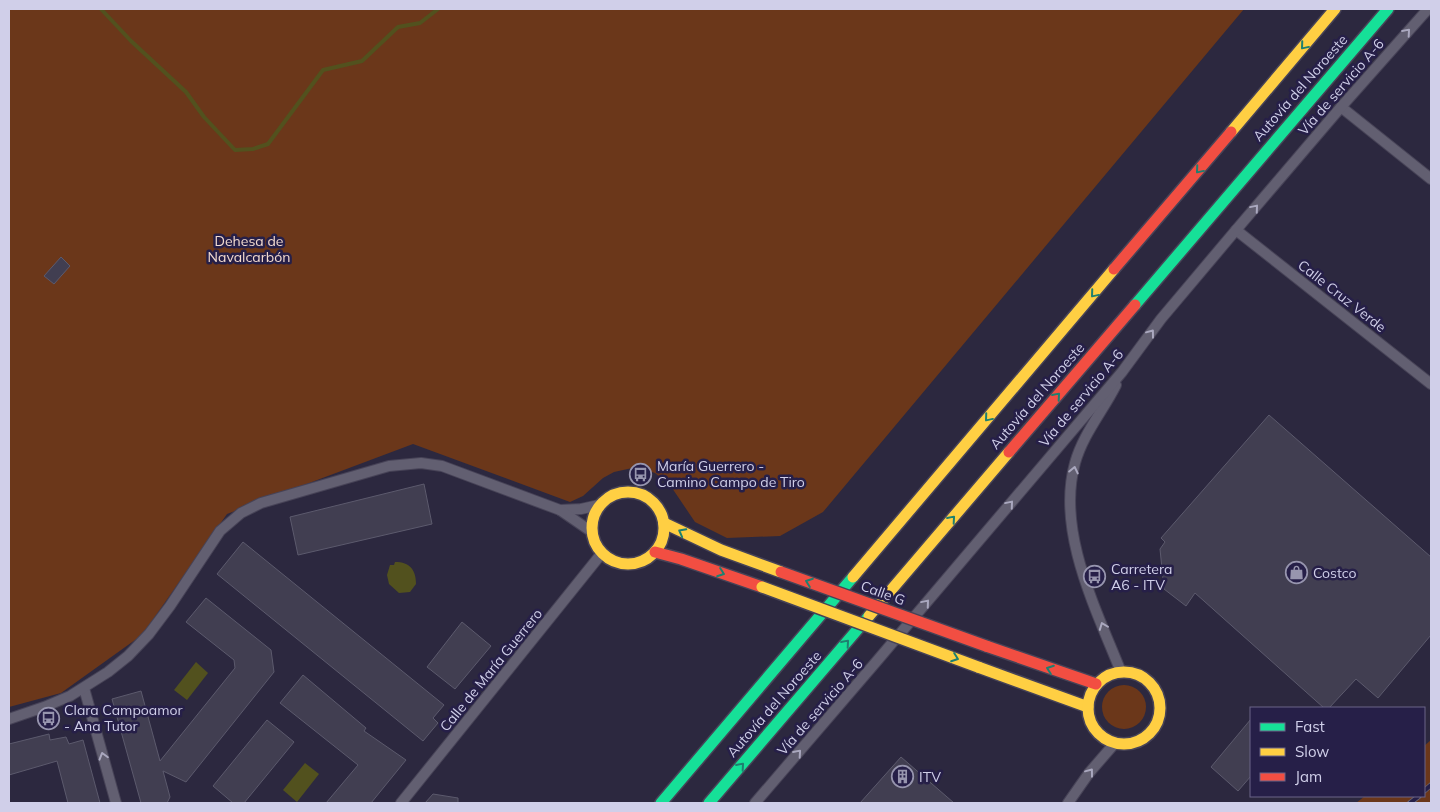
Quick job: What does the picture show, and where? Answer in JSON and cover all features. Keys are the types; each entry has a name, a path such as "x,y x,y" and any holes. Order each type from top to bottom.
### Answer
{"main road":[{"name":"Autovía del Noroeste","path":"662,803 1335,9"},
{"name":"Autovía del Noroeste","path":"709,803 1388,9"},
{"path":"624,492 634,492 645,496 654,503 664,523 662,538 655,552 645,560 627,564 618,563 602,553 596,546 592,532 594,514 599,506 606,498 624,492"},
{"name":"Calle G","path":"664,523 700,541 768,568 1096,684"},
{"path":"652,803 857,562 876,550"},
{"path":"655,552 762,587 1088,707"},
{"path":"1121,672 1132,672 1141,676 1156,691 1159,701 1160,712 1157,722 1142,739 1134,742 1115,742 1106,739 1093,726 1088,707 1090,695 1096,684 1112,673 1121,672"}],"street":[{"name":"Vía de servicio A-6","path":"755,803 1122,372 1161,319 1236,230 1341,107 1428,11"},
{"path":"1341,107 1431,179"},
{"name":"Calle Cruz Verde","path":"1236,230 1431,384"},
{"path":"1121,672 1081,568 1071,528 1070,489 1075,462 1089,429 1108,400 1122,372"},
{"path":"9,719 44,707 84,688 128,656 149,634 170,606 220,531 241,513 261,503 389,466 421,463 442,466 560,510 592,532"},
{"path":"560,510 599,506"},
{"name":"Calle de María Guerrero","path":"401,803 602,553"},
{"path":"84,688 116,803"},
{"path":"1068,803 1089,773 1115,742"}],"green space":[{"name":"Dehesa de Navalcarbón","path":"9,9 1244,9 823,512 780,536 727,538 695,522 670,485 655,473 637,467 614,472 603,478 583,496 570,502 413,444 227,514 142,635 61,693 9,707"},
{"path":"1128,685 1140,691 1145,698 1145,716 1140,723 1133,728 1120,729 1112,726 1105,719 1102,703 1105,695 1112,688"},
{"path":"1431,740 1431,803 1356,803 1364,797 1425,797 1425,745"}],"shaded area":[{"path":"395,562 405,563 415,575 416,584 410,592 399,593 389,584 387,575 390,565 394,565"},
{"path":"196,662 208,673 187,700 174,690"},
{"path":"305,763 319,774 297,802 283,790"}],"building":[{"path":"61,257 70,266 54,284 44,276"},
{"name":"Costco","path":"1269,415 1431,557 1431,635 1378,698 1356,679 1330,707 1323,707 1195,593 1186,606 1164,589 1160,549 1165,542 1161,538"},
{"path":"424,484 432,524 298,555 290,517"},
{"path":"243,542 444,705 433,718 438,723 423,741 217,574"},
{"path":"206,598 271,650 274,672 186,782 163,771 170,797 167,803 141,803 112,699 141,691 160,761 235,668 234,660 186,622"},
{"path":"462,622 491,646 455,689 427,667"},
{"path":"303,675 366,728 364,731 406,760 371,803 326,803 358,765 280,703"},
{"path":"267,720 294,742 244,803 233,803 213,786"},
{"path":"1250,720 1250,777 1238,791 1211,767"},
{"path":"49,734 50,740 66,737 69,744 83,740 100,803 68,803 57,761 9,775 9,744"},
{"name":"ITV","path":"901,757 954,803 860,803"},
{"path":"433,794 458,798 458,803 425,803"}],"waterway":[{"path":"101,9 131,41 186,92 204,117 235,150 253,149 268,144 323,70 362,61 398,27 420,23 438,9"}],"railway":[{"path":"1425,790 1431,785"},
{"path":"1410,803 1418,797"}],"traffic: fast":[{"path":"1135,305 1388,9"},
{"path":"661,803 853,577"},
{"path":"709,803 869,616"}],"traffic: slow":[{"path":"1231,132 1335,9"},
{"path":"853,577 1114,269"},
{"path":"869,616 1009,452"},
{"path":"628,492 648,498 658,508 664,528 658,548 648,558 628,564 608,558 598,548 592,528 598,508 608,498 628,492"},
{"path":"664,523 721,550 781,572"},
{"path":"762,587 978,667"},
{"path":"978,667 1088,707"},
{"path":"1124,672 1144,678 1154,688 1160,708 1154,728 1144,738 1124,744 1104,738 1094,728 1088,708 1094,688 1104,678 1124,672"}],"traffic: jam":[{"path":"1114,269 1231,132"},
{"path":"1009,452 1135,305"},
{"path":"655,552 762,587"},
{"path":"781,572 986,646"},
{"path":"986,646 1096,684"}],"place":[{"name":"María Guerrero - Camino Campo de Tiro","path":"641,474"},
{"name":"Costco","path":"1297,573"},
{"name":"Carretera A6 - ITV","path":"1095,577"},
{"name":"Clara Campoamor - Ana Tutor","path":"48,718"},
{"name":"ITV","path":"903,777"}]}
